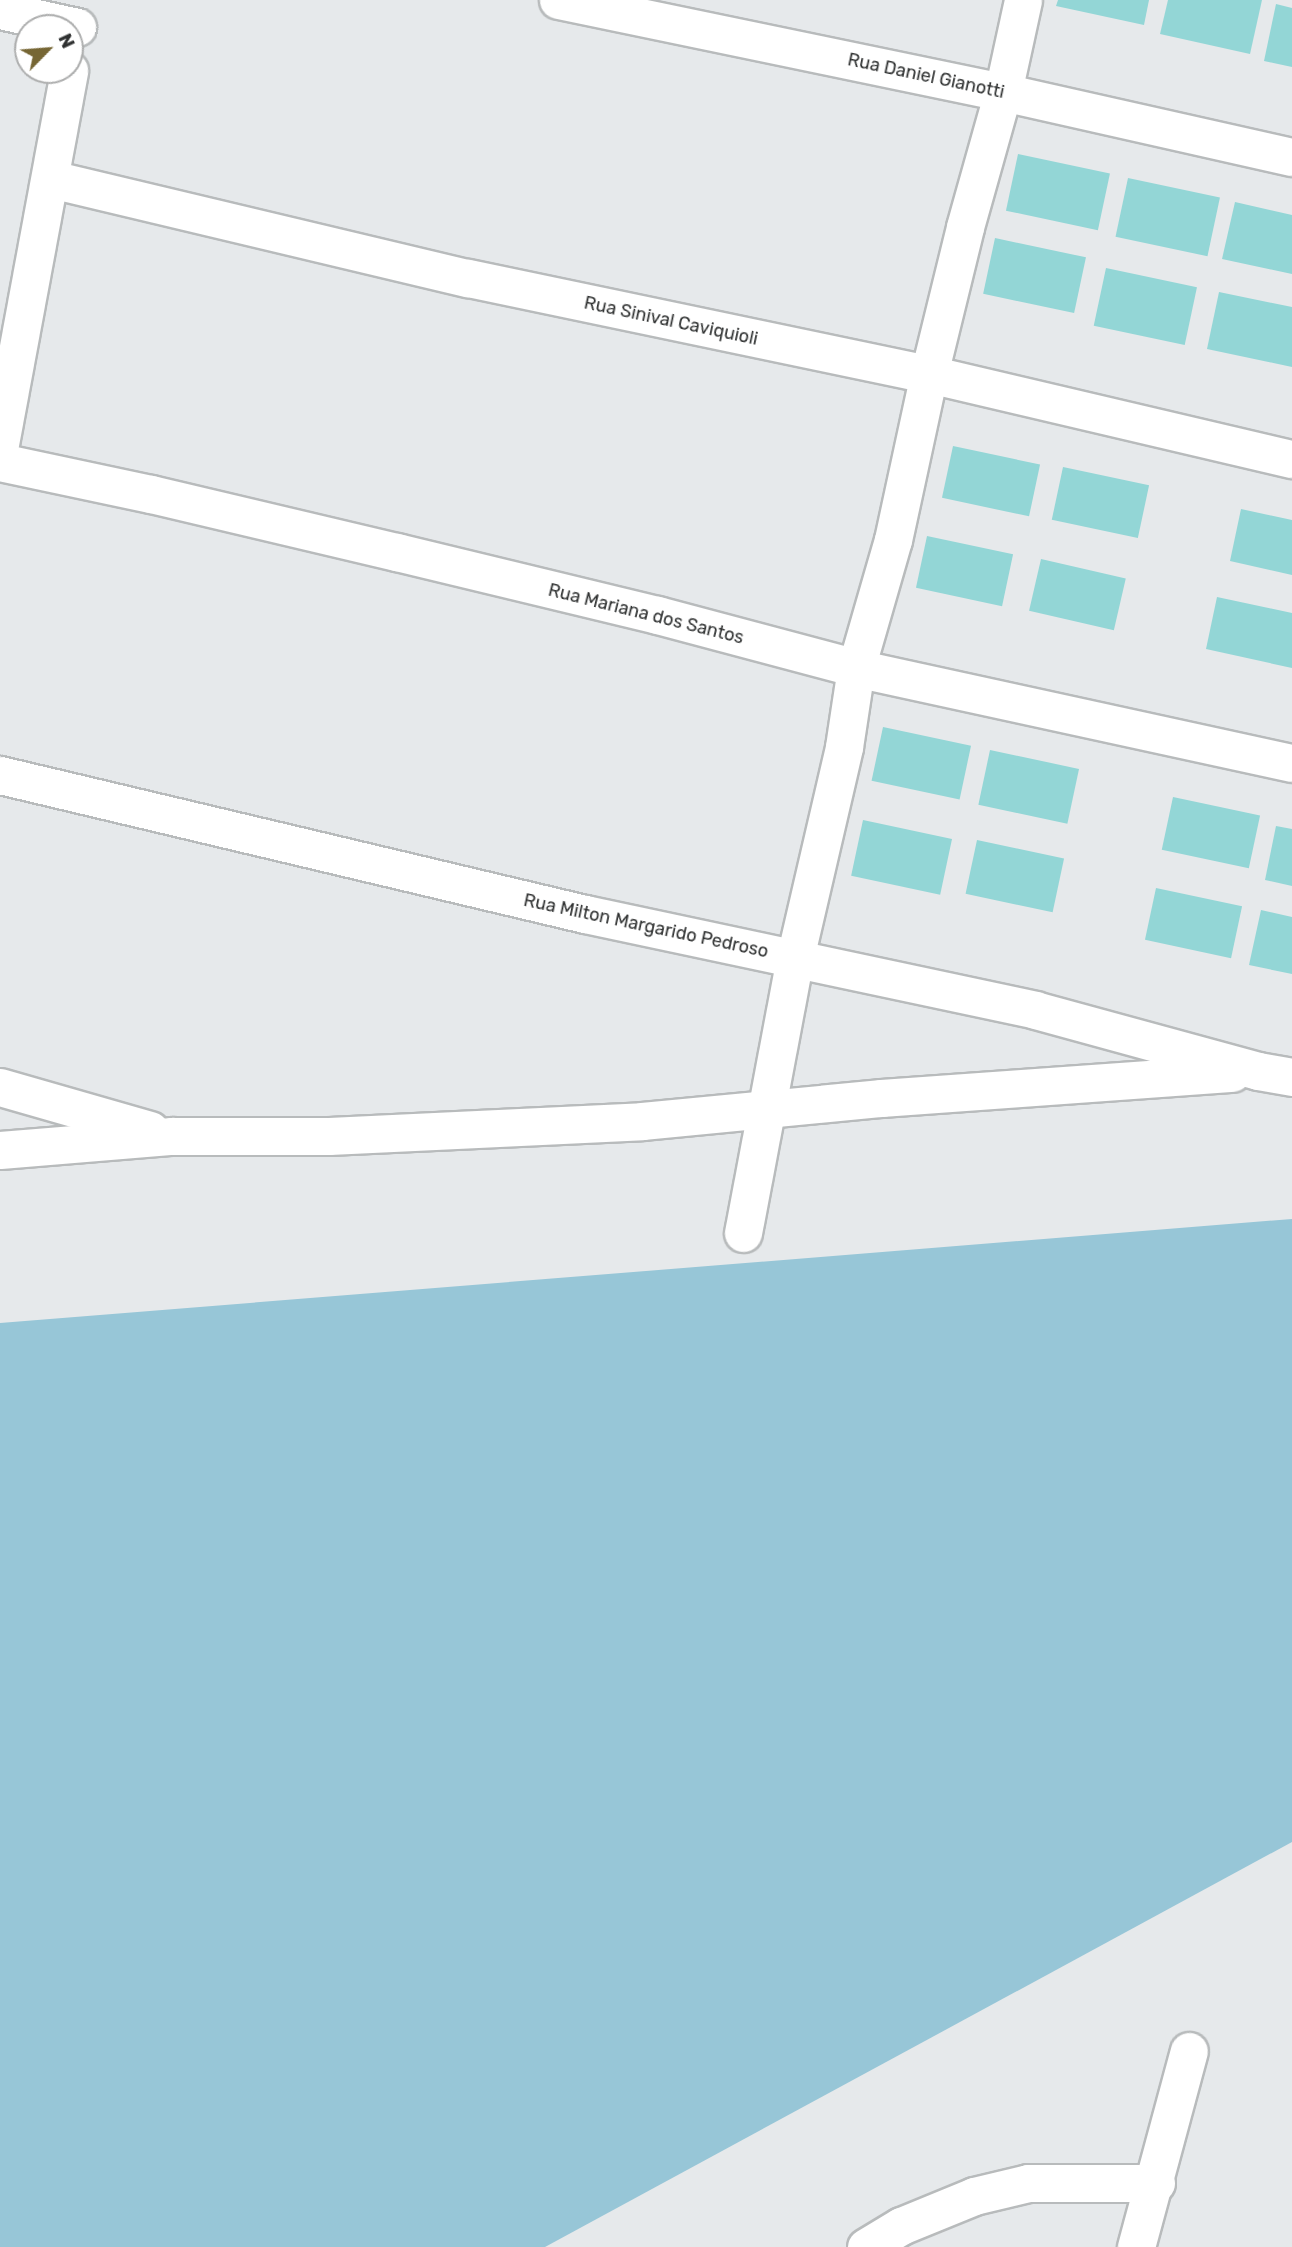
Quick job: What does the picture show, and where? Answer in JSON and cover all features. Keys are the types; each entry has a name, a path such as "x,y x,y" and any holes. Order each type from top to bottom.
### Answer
{"street":[{"name":"Rua Daniel Gianotti","path":"558,0 1003,92 1292,157"},
{"path":"743,1233 795,958 844,747 856,668 893,540 929,374 1003,92 1023,0"},
{"path":"0,10 80,14"},
{"path":"0,444 67,84"},
{"name":"Rua Sinival Caviquioli","path":"51,178 468,278 929,374 1292,459"},
{"name":"Rua Mariana dos Santos","path":"0,462 151,494 397,552 657,615 856,668 1292,763"},
{"name":"Rua Milton Margarido Pedroso","path":"0,775 585,914 1035,1010 1275,1074"},
{"path":"0,1150 172,1136 329,1136 642,1121 882,1098 1275,1074"},
{"path":"0,1087 172,1136"},
{"path":"1136,2247 1156,2183 1189,2052"},
{"path":"866,2247 901,2227 974,2196 1014,2186 1028,2183 1156,2183"}],"shaded area":[{"path":"1292,1219 1292,1842 545,2247 0,2247 0,1323"}],"building":[{"path":"1058,0 1149,0 1144,25 1056,6"},
{"path":"1168,0 1262,0 1250,54 1160,34"},
{"path":"1276,4 1292,8 1292,67 1264,61"},
{"path":"1018,154 1110,174 1098,230 1006,211"},
{"path":"1128,178 1220,198 1207,256 1116,237"},
{"path":"1235,202 1292,215 1292,274 1222,259"},
{"path":"995,238 1086,257 1074,313 983,294"},
{"path":"1106,268 1197,287 1185,345 1094,326"},
{"path":"1219,292 1292,307 1292,367 1207,349"},
{"path":"953,446 1040,465 1029,516 942,498"},
{"path":"1063,467 1149,485 1138,538 1052,520"},
{"path":"1241,509 1292,520 1292,575 1230,561"},
{"path":"927,536 1013,554 1002,606 916,588"},
{"path":"1041,559 1126,579 1114,630 1029,611"},
{"path":"1217,597 1292,613 1292,668 1206,649"},
{"path":"883,727 971,746 960,800 872,781"},
{"path":"990,750 1079,769 1067,824 978,805"},
{"path":"1173,797 1260,816 1249,868 1162,850"},
{"path":"863,820 952,839 940,895 851,876"},
{"path":"1276,826 1292,829 1292,886 1265,880"},
{"path":"977,840 1064,859 1053,912 966,894"},
{"path":"1156,888 1242,906 1231,958 1145,940"},
{"path":"1261,910 1292,917 1292,974 1249,965"}]}
